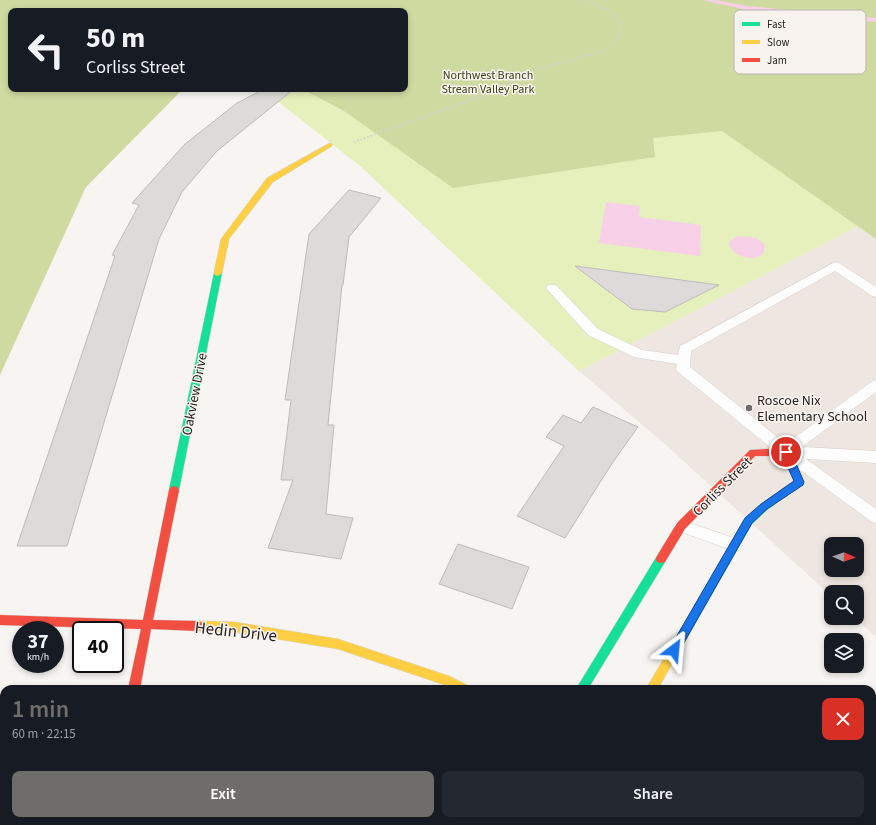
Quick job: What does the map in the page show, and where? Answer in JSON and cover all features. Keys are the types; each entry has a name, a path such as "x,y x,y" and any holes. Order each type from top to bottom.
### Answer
{"street":[{"name":"Oakview Drive","path":"135,685 225,239 270,180 330,145"},
{"name":"Corliss Street","path":"584,685 681,526 753,454 786,452"},
{"path":"654,685 749,520 764,507 799,482 786,452"},
{"name":"Hedin Drive","path":"0,620 234,627 338,644 445,680 455,685"}],"lane":[{"path":"876,293 835,266 684,349 683,369 786,452 876,517"},
{"path":"552,288 593,332 639,354 684,360"},
{"path":"786,452 876,385"},
{"path":"786,452 876,457"},
{"path":"681,526 734,546"}],"path":[{"path":"330,145 353,142 496,91 530,71 603,51 620,36 621,23 608,10 585,0"}],"shaded area":[{"path":"606,202 640,206 639,217 701,225 700,256 599,243"},
{"name":"Roscoe Nix Elementary School","path":"876,217 876,637 863,625 864,625 864,585 824,585 824,590 666,445 579,371"},
{"path":"738,236 756,238 764,244 762,255 750,258 737,254 732,250 729,244 730,241"}],"green space":[{"path":"0,0 876,0 876,217 579,371 360,166 266,92 408,92 408,8 8,8 8,92 11,92 0,236"},
{"name":"Northwest Branch Stream Valley Park","path":"0,0 876,0 876,239 722,131 653,138 655,157 453,188 344,111 308,92 408,92 408,8 8,8 8,92 180,92 86,187 0,375"}],"building":[{"path":"258,92 290,92 217,151 182,192 159,239 67,546 17,546 115,256 112,255 139,205 132,203 185,144 237,103"},
{"path":"349,190 381,198 349,237 342,285 328,425 334,425 326,514 353,518 341,559 268,548 293,480 281,480 291,400 285,400 309,234"},
{"path":"575,266 719,285 665,312 632,309"},
{"path":"593,407 638,427 611,465 565,538 517,516 564,446 546,437 563,415 581,423"},
{"path":"458,544 529,567 512,609 439,584"}],"waterway":[{"path":"706,0 747,8 768,10"},
{"path":"866,19 876,20"}],"traffic: fast":[{"path":"174,490 218,273"},
{"path":"678,644 749,521 764,507 782,494"},
{"path":"584,685 661,559"}],"traffic: slow":[{"path":"218,273 225,239 270,180 330,145"},
{"path":"198,626 234,627 338,644 445,680 455,685"},
{"path":"654,685 678,644"}],"traffic: jam":[{"path":"661,559 681,526 753,453 786,452 799,482 782,494"},
{"path":"135,685 174,490"},
{"path":"0,620 198,626"}],"place":[{"name":"Roscoe Nix Elementary School","path":"749,408"}],"route":[{"path":"674,650 749,520 764,507 799,482 786,452"}]}
